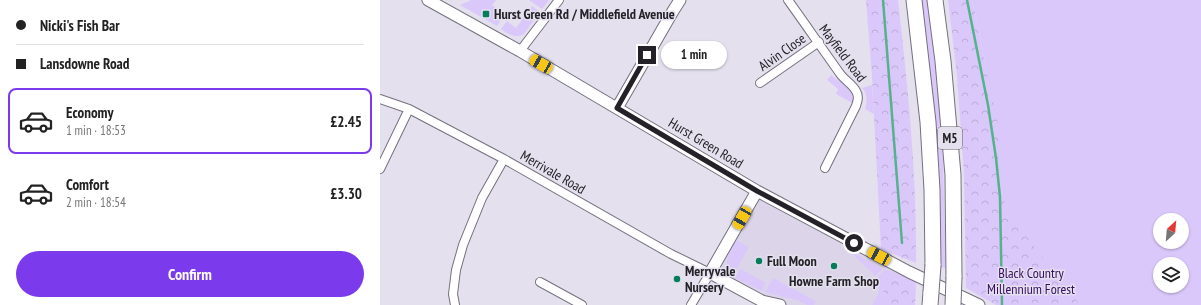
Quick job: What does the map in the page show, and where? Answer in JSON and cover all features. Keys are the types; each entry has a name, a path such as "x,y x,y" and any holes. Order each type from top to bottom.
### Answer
{"highway":[{"name":"M5","path":"914,0 928,122 932,190 933,265 931,299"},
{"name":"M5","path":"935,0 943,61 953,175 953,305"}],"street":[{"name":"Hurst Green Road","path":"428,0 520,51 757,191 908,272 976,304"},
{"path":"520,51 559,0"},
{"path":"617,108 680,0"},
{"name":"Mayfield Road","path":"788,0 843,78 852,85 857,92 858,99 856,106 826,168"},
{"name":"Alvin Close","path":"760,83 819,42"},
{"name":"Merrivale Road","path":"380,99 409,109 504,159 671,254 710,273"},
{"path":"380,169 409,109"},
{"path":"455,305 453,294 456,270 463,245 482,198 504,159"},
{"path":"691,305 757,191"},
{"path":"710,273 762,300 780,305"},
{"path":"540,282 582,305"}],"shaded area":[{"path":"757,191 909,272 900,305 780,305 710,273"}],"green space":[{"path":"471,0 496,0 492,5 505,14 497,26 460,5"},
{"path":"529,0 549,0 542,9"},
{"path":"866,0 898,0 913,164 916,263 881,249 872,77"},
{"path":"922,0 928,0 938,85 943,160 946,268 940,267 933,106"},
{"name":"Black Country Millennium Forest","path":"948,0 972,0 997,117 1002,197 1018,226 1080,305 996,305 966,288 964,174 957,76"},
{"name":"Black Country Millennium Forest","path":"972,0 1201,0 1201,305 1012,305 1002,229 1001,170 987,75"},
{"path":"532,6 540,12 524,34 515,36 501,29 507,21 516,28"},
{"path":"831,75 850,89 855,97 854,104 836,94 838,89 827,80"},
{"path":"872,85 874,114 865,109 867,101 866,95 862,88"},
{"path":"736,240 749,247 732,275 727,265 727,261 729,253"},
{"path":"851,251 883,269 875,276"},
{"path":"741,269 766,283 762,291 735,278"},
{"path":"885,269 916,281 916,286 884,276 883,305 872,305 879,292 877,278"},
{"path":"884,276 916,286 915,305 883,305"},
{"path":"773,278 816,301 814,305 807,305 796,300 765,292"}],"waterway":[{"path":"883,0 902,243"},
{"path":"967,0 988,105 996,158 1000,197 1002,305"}],"place":[{"name":"Hurst Green Rd / Middlefield Avenue","path":"486,14"},
{"name":"Full Moon","path":"759,261"},
{"name":"Howne Farm Shop","path":"834,266"},
{"name":"Merryvale Nursery","path":"677,279"}],"route":[{"path":"647,55 617,108 757,191 854,243"}]}
